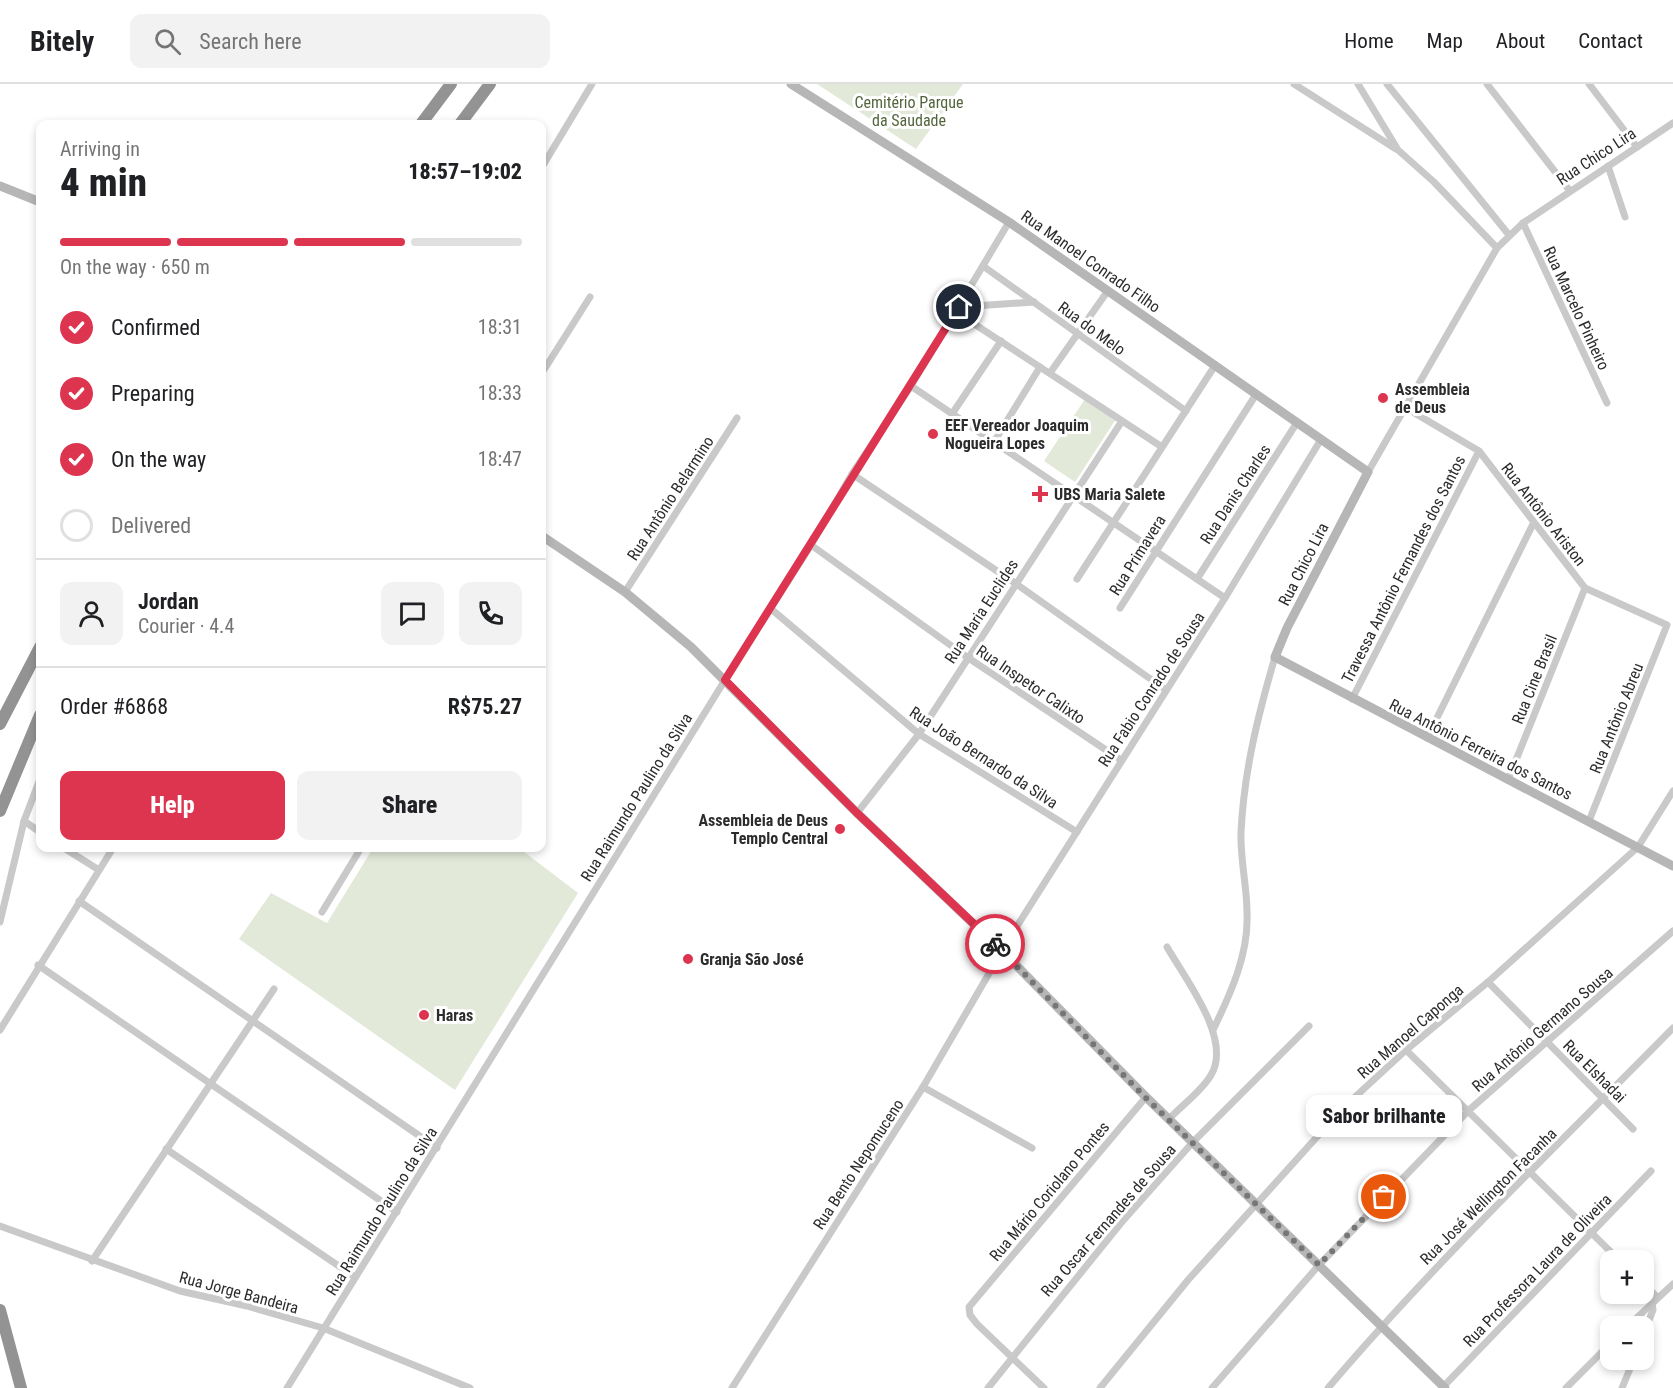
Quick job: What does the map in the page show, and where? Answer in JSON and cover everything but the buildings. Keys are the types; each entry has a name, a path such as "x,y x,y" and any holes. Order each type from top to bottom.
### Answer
{"highway":[{"path":"424,120 451,84"},
{"path":"463,120 490,84"},
{"path":"0,724 36,655"},
{"path":"0,811 36,725"},
{"path":"0,1310 21,1388"}],"street":[{"path":"546,160 592,84"},
{"name":"Rua Manoel Conrado Filho","path":"791,84 1009,222 1255,396 1368,472"},
{"path":"1294,84 1398,150 1434,182 1497,248"},
{"path":"1358,84 1398,150"},
{"path":"1387,84 1509,235"},
{"path":"1487,84 1570,191"},
{"path":"1589,84 1637,147"},
{"name":"Rua Chico Lira","path":"1169,1119 1212,1074 1217,1054 1213,1030 1232,987 1246,934 1248,915 1241,849 1245,787 1256,724 1275,657 1287,628 1368,472 1497,248 1523,223 1673,123"},
{"path":"1608,166 1625,217"},
{"path":"0,186 36,200"},
{"name":"Rua Raimundo Paulino da Silva","path":"287,1388 322,1328 397,1212 725,680 811,545 852,474 958,309 1009,222"},
{"name":"Rua Marcelo Pinheiro","path":"1523,223 1607,404"},
{"name":"Rua do Melo","path":"983,266 1186,411"},
{"path":"1050,373 1107,292"},
{"path":"546,367 590,297"},
{"path":"958,309 1034,302"},
{"path":"958,309 1001,341 1162,447"},
{"path":"952,414 1001,341"},
{"path":"994,442 1040,367"},
{"path":"1077,579 1214,367"},
{"path":"910,386 1225,598"},
{"name":"Rua Primavera","path":"1120,608 1255,396"},
{"name":"Rua Antônio Ariston","path":"1406,408 1479,451 1533,524 1586,588 1667,625"},
{"name":"Rua Antônio Belarmino","path":"625,592 737,418"},
{"name":"Rua Maria Euclides","path":"857,813 919,734 1122,421"},
{"name":"Rua Danis Charles","path":"1197,579 1296,424"},
{"name":"Rua Fabio Conrado de Sousa","path":"1003,952 1121,760 1225,598 1320,441"},
{"name":"Travessa Antônio Fernandes dos Santos","path":"1352,699 1479,451"},
{"path":"852,474 1015,583 1166,690"},
{"path":"1427,738 1533,524"},
{"path":"546,542 625,592 659,619 725,680 857,813 1003,952 1146,1098 1443,1387"},
{"name":"Rua Inspetor Calixto","path":"811,545 967,657 1121,760"},
{"name":"Rua Cine Brasil","path":"1508,780 1586,588"},
{"name":"Rua João Bernardo da Silva","path":"770,608 919,734 1077,832"},
{"name":"Rua Antônio Abreu","path":"1589,821 1667,625"},
{"name":"Rua Antônio Ferreira dos Santos","path":"1275,657 1673,866"},
{"path":"0,922 24,821 36,790"},
{"name":"Rua Manoel Caponga","path":"1100,1388 1139,1338 1255,1203 1343,1108 1638,847 1673,791"},
{"path":"24,821 36,829"},
{"path":"70,852 99,870"},
{"path":"0,1030 38,965 110,852"},
{"path":"322,912 359,852"},
{"path":"80,901 436,1148"},
{"name":"Rua Antônio Germano Sousa","path":"1212,1388 1319,1265 1468,1111 1673,931"},
{"path":"1167,947 1209,1018 1213,1030"},
{"name":"Rua Bento Nepomuceno","path":"732,1388 922,1087 1003,952"},
{"path":"38,965 397,1212"},
{"name":"Rua Elshadai","path":"1488,982 1633,1129"},
{"path":"92,1260 208,1084 274,989"},
{"name":"Rua Oscar Fernandes de Sousa","path":"988,1388 1079,1272 1193,1142 1309,1026"},
{"name":"Rua José Wellington Facanha","path":"1328,1388 1381,1326 1673,1028"},
{"path":"1406,1050 1609,1250"},
{"path":"922,1087 1032,1148"},
{"name":"Rua Mário Coriolano Pontes","path":"1012,1357 973,1319 969,1310 972,1302 1146,1098"},
{"path":"166,1149 355,1277"},
{"name":"Rua Professora Laura de Oliveira","path":"1443,1387 1652,1172"},
{"name":"Rua Jorge Bandeira","path":"0,1226 180,1292 247,1306 322,1328 470,1388"},
{"path":"1654,1300 1673,1284"},
{"path":"1638,1316 1650,1304"},
{"path":"1566,1388 1600,1353"},
{"path":"1012,1357 1044,1388"},
{"path":"1622,1388 1629,1370"}],"green space":[{"name":"Cemitério Parque da Saudade","path":"817,84 963,84 916,149"},
{"path":"1085,399 1116,419 1075,482 1044,461"},
{"name":"Haras","path":"371,852 524,852 578,893 455,1090 239,939 271,893 327,923"}],"way so far":[{"path":"995,944 1146,1098 1319,1265 1384,1197"}],"place":[{"name":"Assembleia de Deus","path":"1383,398"},
{"name":"EEF Vereador Joaquim Nogueira Lopes","path":"933,434"},
{"name":"UBS Maria Salete","path":"1040,494"},
{"name":"Assembleia de Deus Templo Central","path":"840,829"},
{"name":"Granja São José","path":"688,959"},
{"name":"Haras","path":"424,1015"},
{"name":"Sabor brilhante","path":"1384,1197"}],"route":[{"path":"959,307 852,474 811,545 725,680 857,813 995,944"}]}
